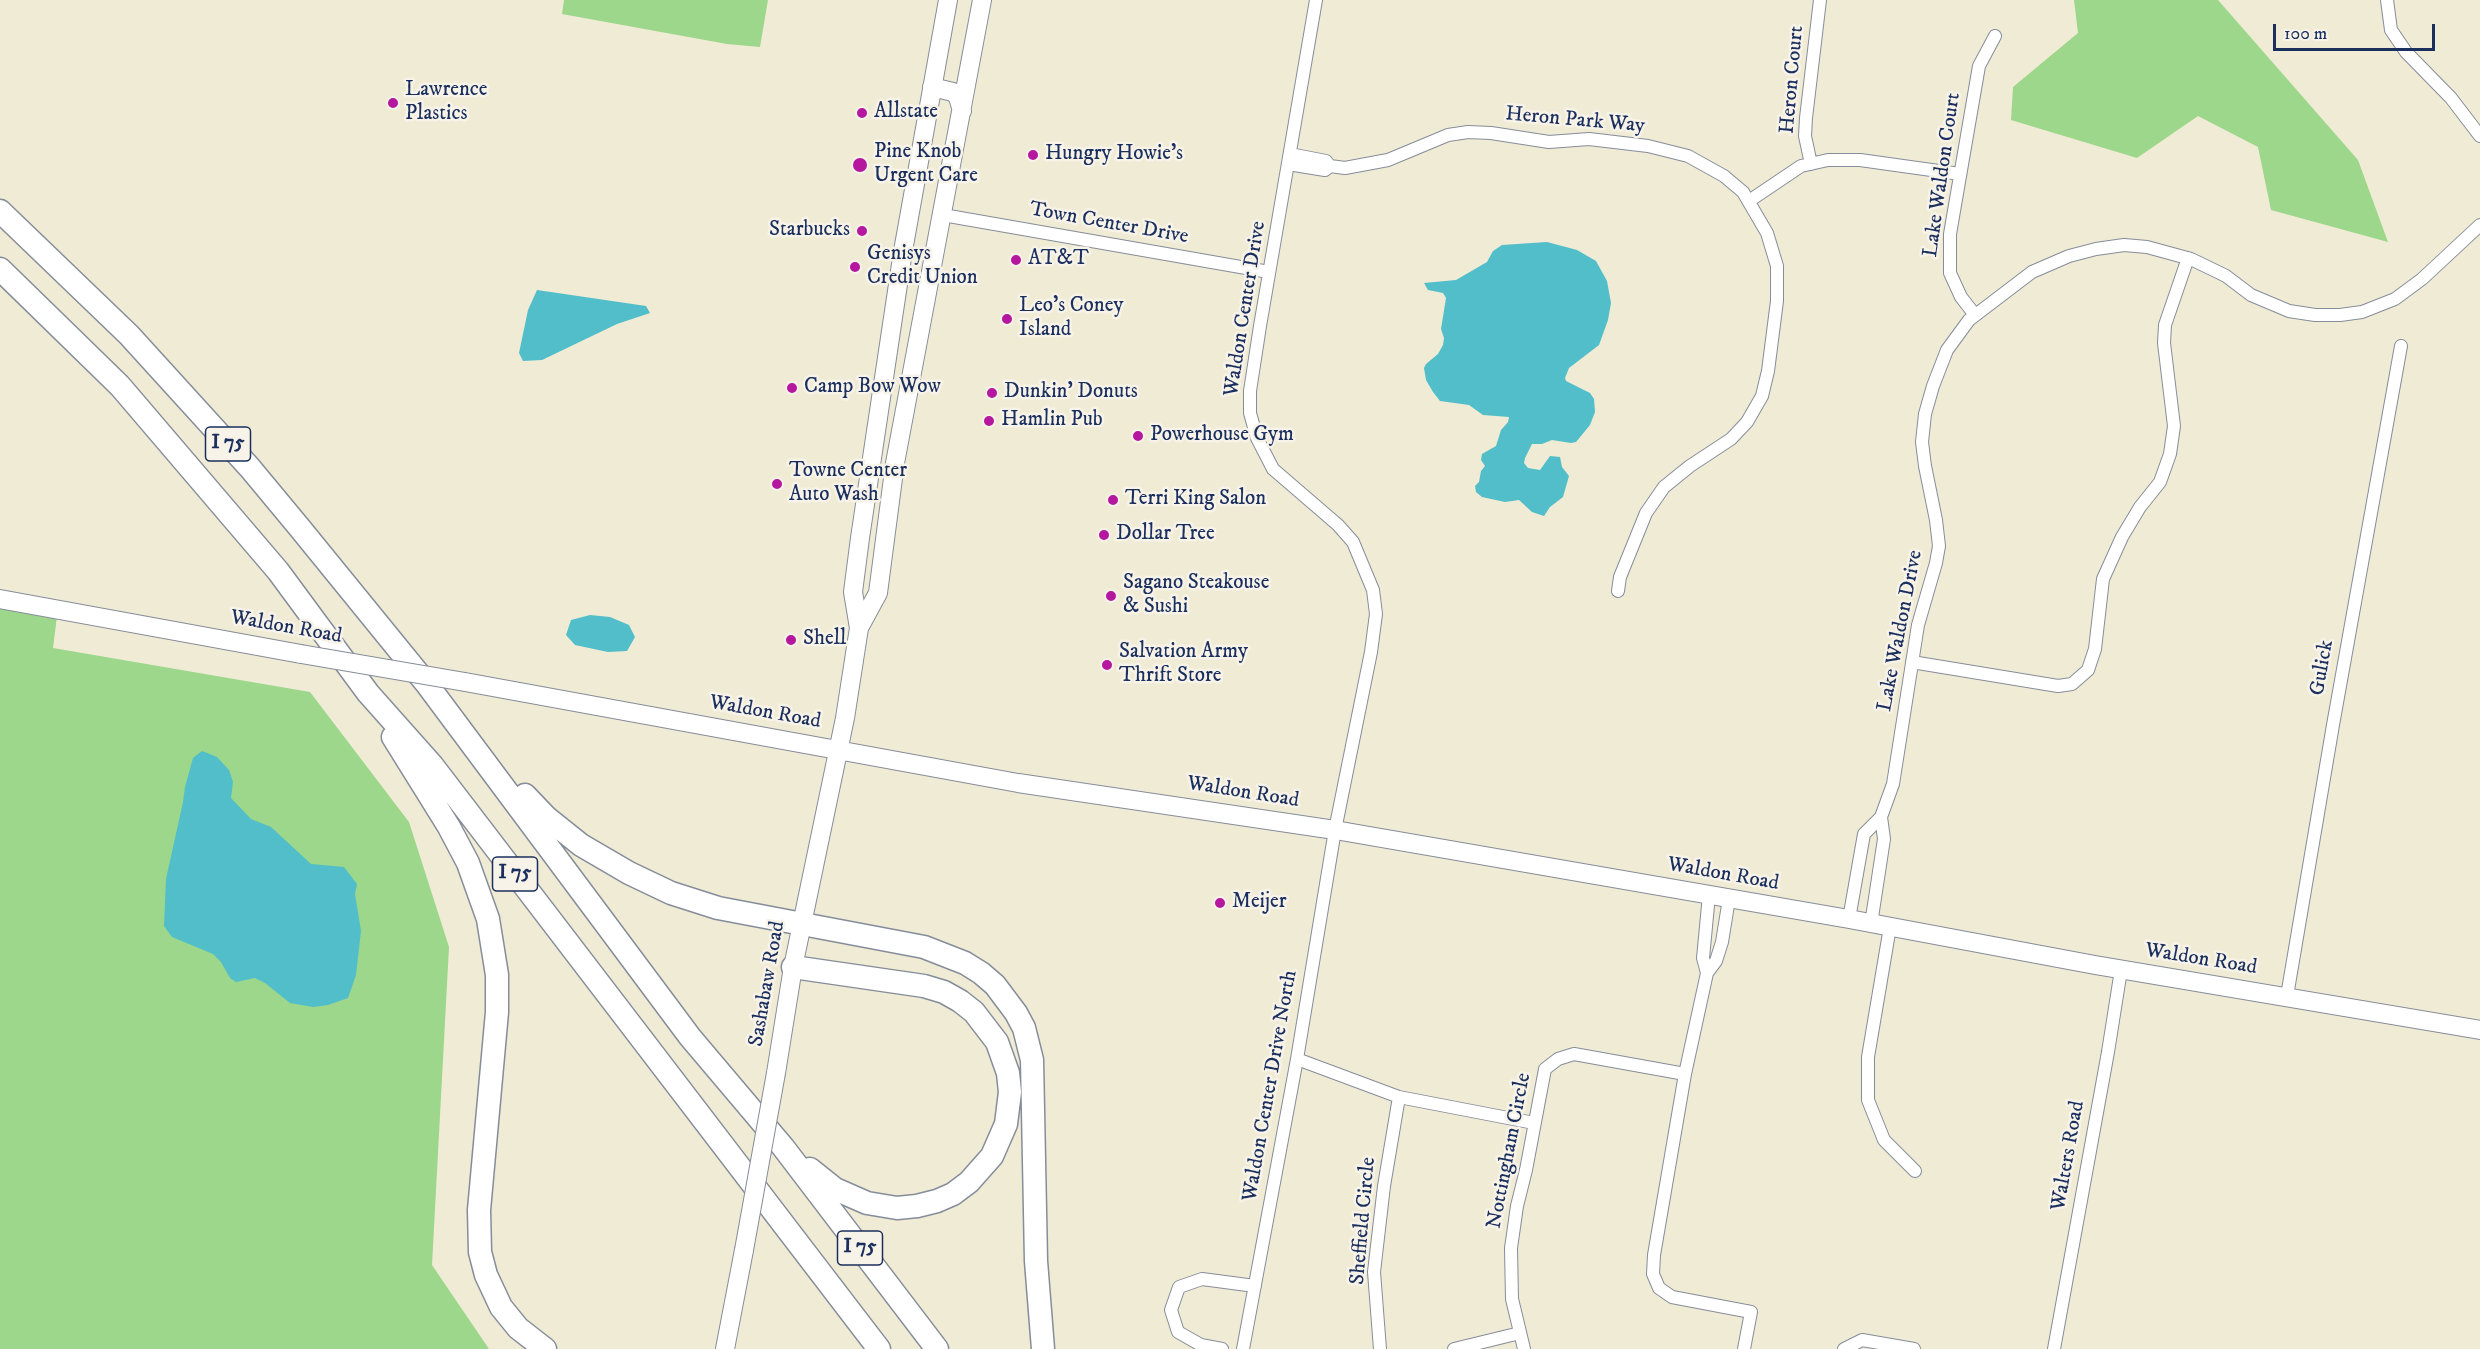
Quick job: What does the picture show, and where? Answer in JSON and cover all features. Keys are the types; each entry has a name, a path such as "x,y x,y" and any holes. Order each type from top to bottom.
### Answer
{"highway":[{"name":"I 75","path":"0,211 129,335 250,468 435,696 690,1037 783,1147 937,1349"},
{"name":"I 75","path":"0,269 120,386 278,572 368,693 432,765 879,1349"},
{"path":"368,693 450,826 468,863 488,919 496,959 497,1012 479,1210 480,1252 486,1275 501,1307 518,1328 545,1349"},
{"path":"435,696 546,817 581,845 646,882 692,901 801,925 924,947 946,954 981,973 995,985 1016,1013 1030,1044 1034,1076 1036,1261 1043,1349"},
{"path":"783,1147 835,1189 849,1196 882,1207 916,1206 953,1194 982,1170 992,1156 1006,1124 1011,1092 1004,1059 997,1042 974,1012 960,1001 944,992 924,986 793,967"},
{"path":"843,1302 869,1349"}],"street":[{"name":"Sashabaw Road","path":"860,628 853,592 860,538 906,232 948,0"},
{"path":"965,0 972,2 981,0"},
{"name":"Sashabaw Road","path":"725,1349 776,1073 793,967 838,749 860,628 878,593 895,463 943,215 981,0"},
{"name":"Waldon Center Drive","path":"1316,0 1269,272 1250,391 1250,413 1257,438 1273,469 1338,525 1353,542 1373,590 1376,611 1371,652 1335,830"},
{"name":"Heron Court","path":"1811,164 1805,136 1820,0"},
{"path":"2387,0 2391,30 2406,52 2451,98 2477,132"},
{"name":"Lake Waldon Court","path":"1975,315 1960,297 1950,273 1950,234 1979,66 1995,36"},
{"path":"932,87 953,92 958,97 962,111"},
{"name":"Heron Park Way","path":"1289,159 1326,161 1330,166 1345,168 1388,160 1448,135 1468,132 1491,133 1549,142 1589,139 1648,146 1688,156 1724,176 1743,192 1767,233 1777,266 1777,301 1768,371 1762,396 1747,422 1731,438 1664,487 1646,513 1620,577 1618,591"},
{"path":"1749,201 1802,166 1828,160 1860,160 1960,174"},
{"name":"Town Center Drive","path":"943,215 1269,272"},
{"name":"Lake Waldon Drive","path":"1849,919 1864,834 1881,817 1893,784 1918,625 1939,546 1923,454 1925,414 1947,350 1969,320 2032,272 2078,253 2124,245 2147,247 2188,258 2226,276 2251,295 2289,311 2315,315 2362,312 2395,299 2422,279 2480,225"},
{"path":"1912,662 2058,686 2072,684 2088,670 2095,649 2103,579 2139,507 2160,482 2170,454 2174,426 2164,343 2165,325 2188,258"},
{"name":"Gulick","path":"2288,996 2332,725 2400,346"},
{"path":"886,357 896,369 902,372 914,367"},
{"path":"860,538 885,541"},
{"name":"Waldon Road","path":"0,599 1018,783 1335,830 1849,919 2121,970 2288,996 2480,1030"},
{"name":"Lake Waldon Drive","path":"1871,924 1884,839 1881,817"},
{"name":"Waldon Center Drive North","path":"1243,1349 1297,1059 1335,830"},
{"path":"1707,973 1703,958 1709,896"},
{"path":"1729,899 1722,942 1716,961 1707,973 1684,1074 1654,1255 1653,1274 1659,1288 1672,1297 1751,1312 1744,1349"},
{"path":"1890,927 1868,1057 1868,1100 1884,1140 1915,1171"},
{"name":"Walters Road","path":"2054,1349 2121,970"},
{"name":"Nottingham Circle","path":"1524,1349 1512,1299 1511,1248 1517,1206 1545,1069 1558,1059 1574,1054 1684,1074"},
{"path":"1297,1059 1399,1097 1534,1123"},
{"name":"Sheffield Circle","path":"1380,1349 1374,1272 1383,1186 1399,1097"},
{"path":"1222,1349 1201,1345 1178,1332 1171,1310 1179,1287 1202,1279 1255,1287"},
{"path":"1454,1349 1520,1333"},
{"path":"1844,1349 1862,1340 1914,1349"}],"green space":[{"path":"564,0 768,0 760,47 727,44 562,14"},
{"path":"2074,0 2218,0 2358,160 2388,242 2271,210 2258,147 2198,116 2137,158 2011,120 2013,87 2078,33"},
{"path":"0,606 57,616 53,648 310,692 409,822 449,947 432,1265 489,1349 0,1349"}],"water":[{"path":"1547,242 1577,250 1596,261 1607,281 1611,303 1599,345 1569,368 1565,378 1566,381 1590,393 1594,399 1595,412 1590,425 1576,442 1552,440 1542,444 1532,444 1525,458 1524,463 1528,468 1540,470 1550,456 1560,457 1562,467 1569,476 1563,497 1550,507 1544,516 1532,512 1519,500 1505,502 1482,497 1476,492 1475,486 1485,466 1481,460 1482,454 1496,446 1501,430 1509,417 1483,415 1469,405 1440,401 1433,392 1426,380 1424,368 1438,354 1443,345 1444,338 1441,329 1446,298 1443,293 1428,290 1424,283 1456,280 1487,262 1493,251 1502,245"},
{"path":"537,290 646,306 650,313 617,324 542,360 523,361 519,353 528,310"},
{"path":"590,615 610,617 629,625 635,637 627,651 608,652 575,645 566,635 571,620"},
{"path":"202,751 217,757 229,770 233,782 231,798 251,819 271,827 311,864 344,867 357,884 355,894 361,931 356,975 348,998 313,1007 290,1003 255,978 236,982 230,978 221,962 213,954 172,937 164,926 166,879 185,787 193,758"}],"place":[{"name":"Lawrence Plastics","path":"393,103"},
{"name":"Allstate","path":"862,113"},
{"name":"Hungry Howie's","path":"1033,155"},
{"name":"Pine Knob Urgent Care","path":"860,165"},
{"name":"Starbucks","path":"862,231"},
{"name":"AT&T","path":"1016,260"},
{"name":"Genisys Credit Union","path":"855,267"},
{"name":"Leo's Coney Island","path":"1007,319"},
{"name":"Camp Bow Wow","path":"792,388"},
{"name":"Dunkin' Donuts","path":"992,393"},
{"name":"Hamlin Pub","path":"989,421"},
{"name":"Powerhouse Gym","path":"1138,436"},
{"name":"Towne Center Auto Wash","path":"777,484"},
{"name":"Terri King Salon","path":"1113,500"},
{"name":"Dollar Tree","path":"1104,535"},
{"name":"Sagano Steakouse & Sushi","path":"1111,596"},
{"name":"Shell","path":"791,640"},
{"name":"Salvation Army Thrift Store","path":"1107,665"},
{"name":"Meijer","path":"1220,903"}]}
